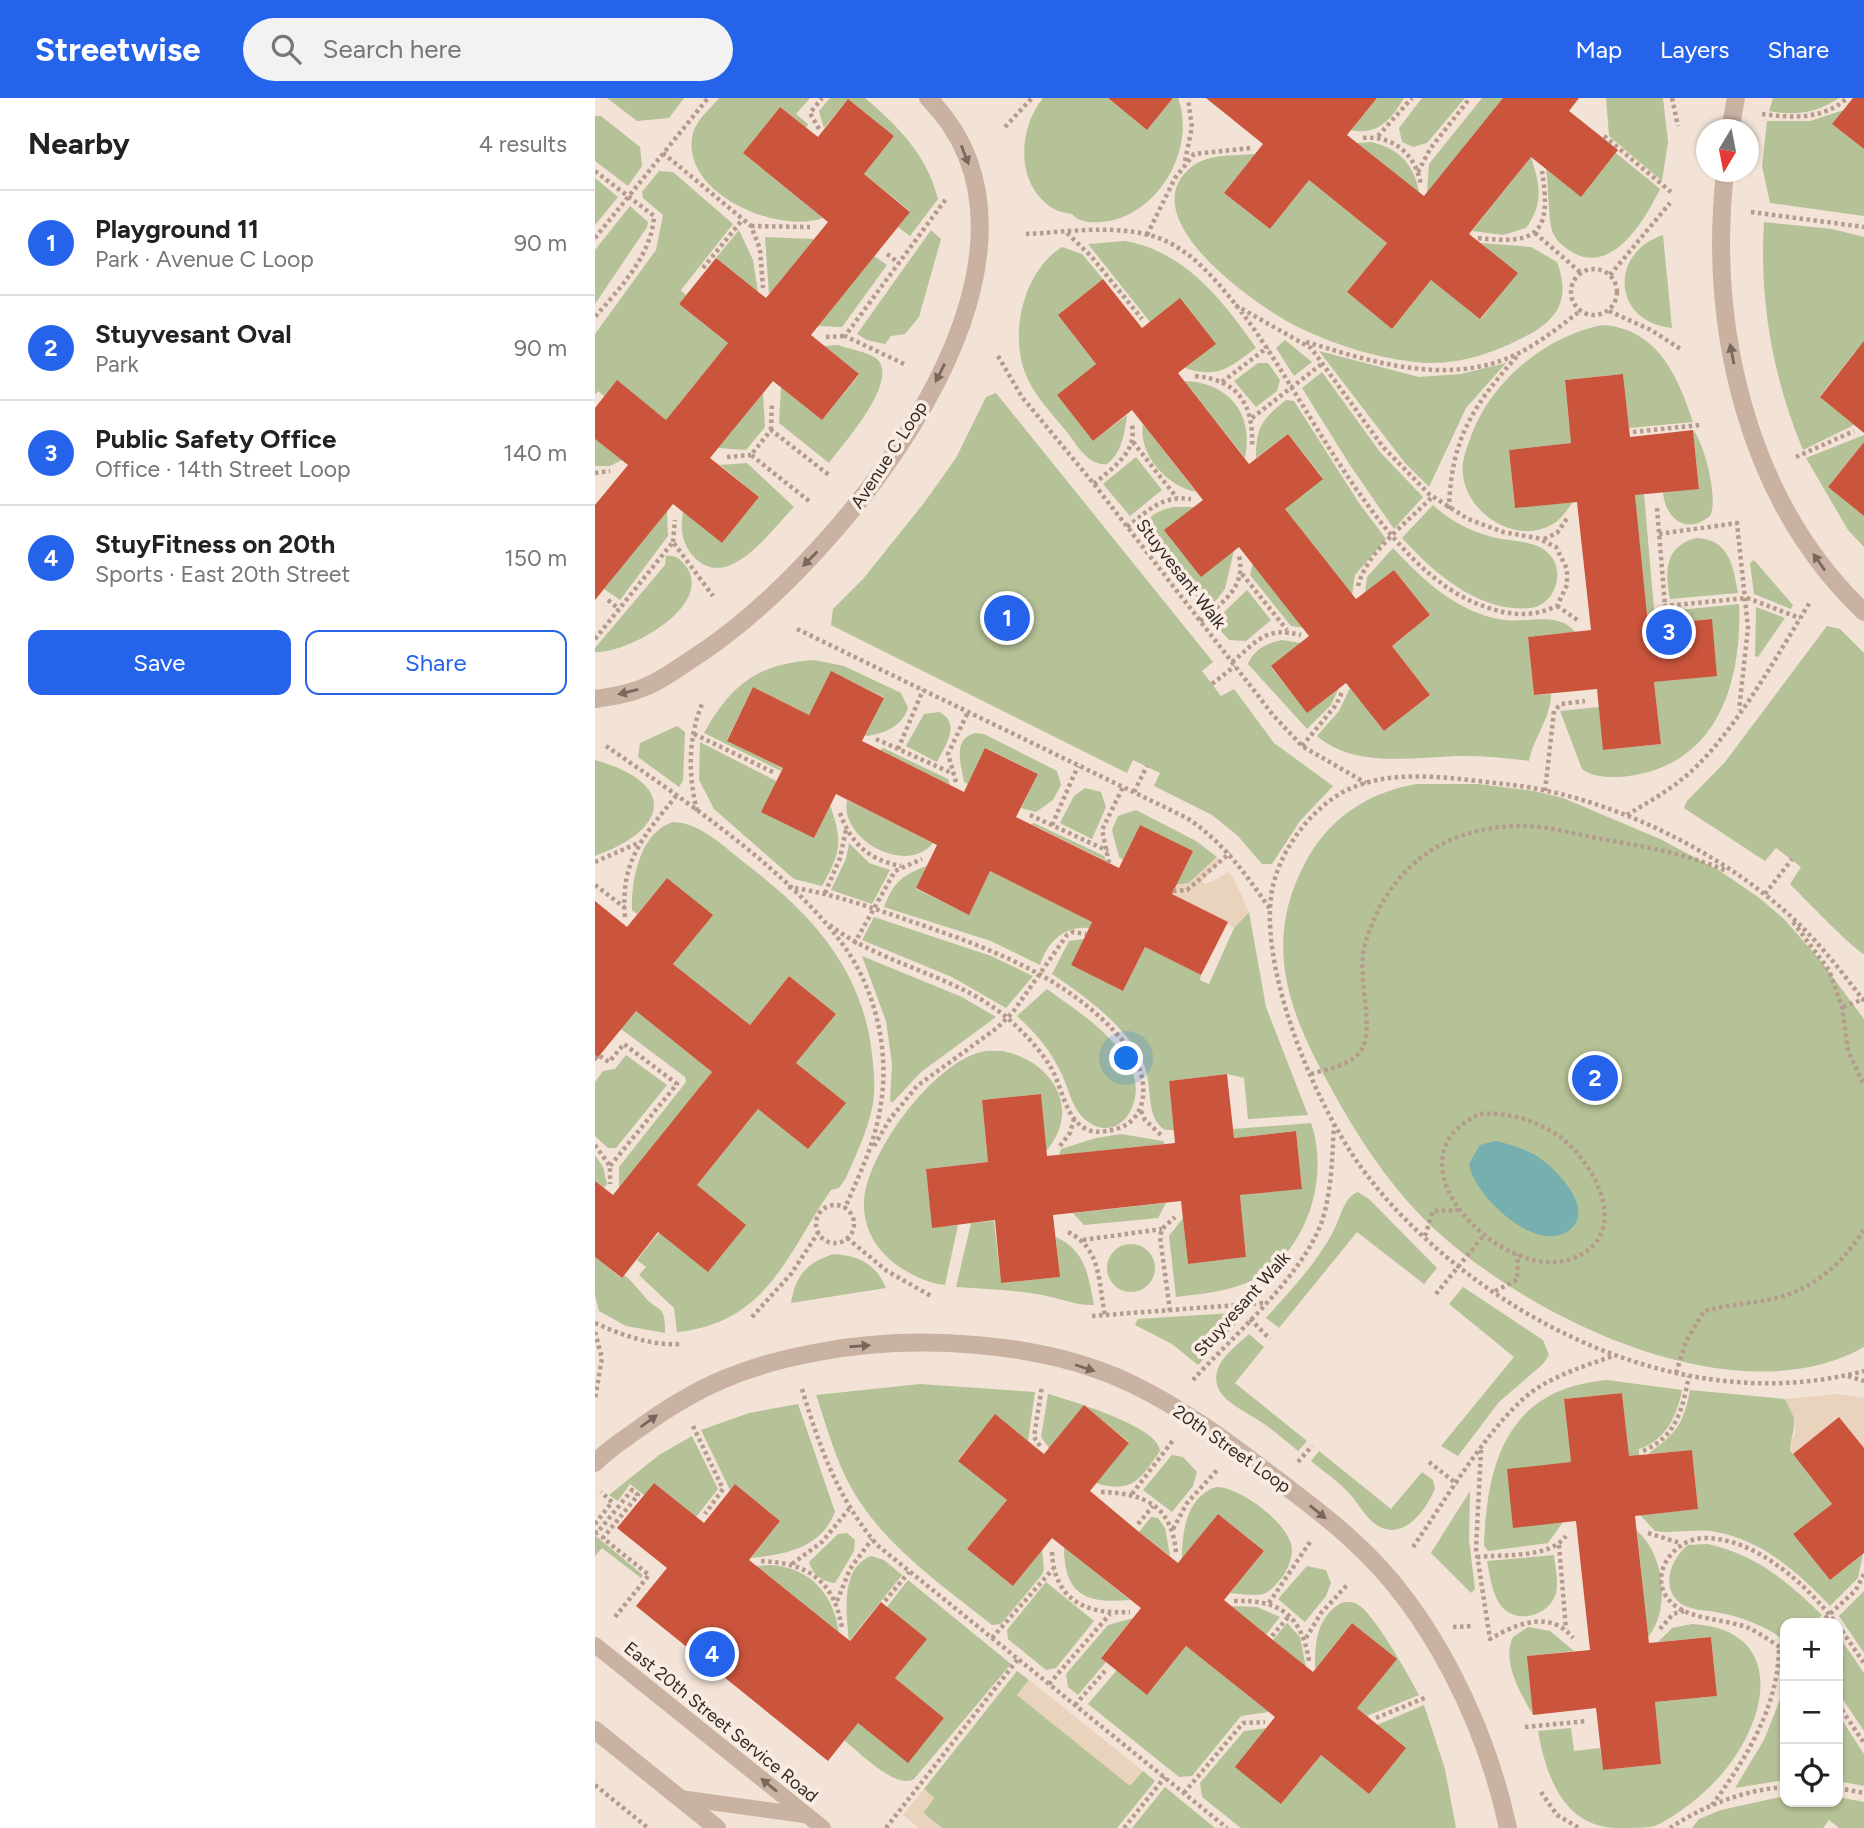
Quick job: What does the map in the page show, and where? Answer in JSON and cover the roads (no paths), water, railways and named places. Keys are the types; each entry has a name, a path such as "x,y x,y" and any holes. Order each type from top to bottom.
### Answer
{"street":[{"name":"Avenue C Loop","path":"595,699 638,690 675,670 732,632 772,597 868,493 936,381 956,342 971,298 979,220 973,177 959,139 942,112 928,98"},
{"path":"1732,119 1736,98"},
{"path":"1724,182 1720,252 1724,313 1736,379 1760,457 1790,520 1835,584 1864,612"},
{"name":"20th Street Loop","path":"595,1462 660,1413 720,1378 772,1360 841,1348 914,1343 976,1344 1056,1358 1129,1382 1184,1412 1254,1462 1355,1542 1390,1581 1449,1667 1490,1760 1508,1828"},
{"path":"595,1730 717,1828"}],"lane":[{"name":"East 20th Street Service Road","path":"595,1645 823,1828"},
{"path":"680,1798 807,1815"}],"water":[{"path":"1495,1141 1535,1155 1562,1179 1576,1201 1578,1212 1576,1222 1568,1231 1555,1236 1540,1235 1524,1228 1508,1218 1482,1191 1469,1164 1480,1145"}],"place":[{"name":"Playground 11","path":"1007,618"},
{"name":"Public Safety Office","path":"1669,632"},
{"name":"Stuyvesant Oval","path":"1595,1078"},
{"name":"StuyFitness on 20th","path":"712,1654"}]}
